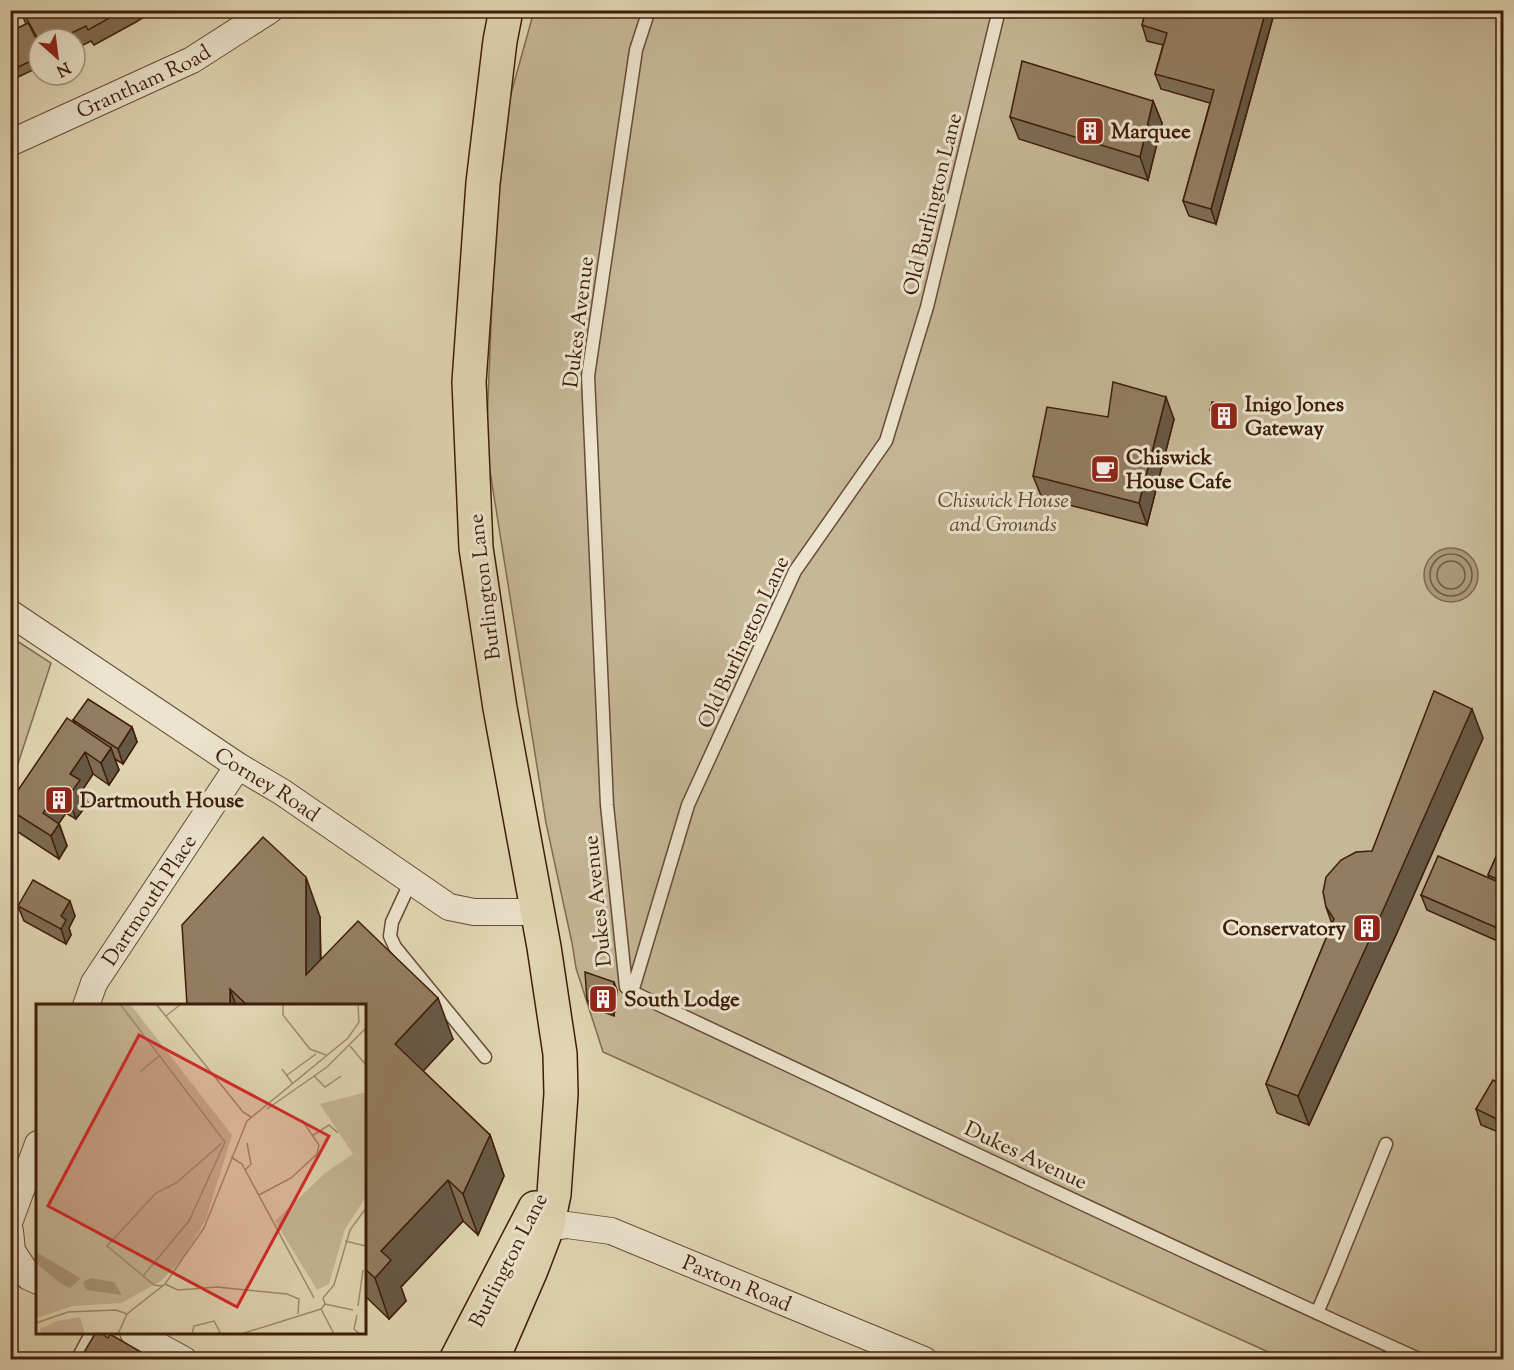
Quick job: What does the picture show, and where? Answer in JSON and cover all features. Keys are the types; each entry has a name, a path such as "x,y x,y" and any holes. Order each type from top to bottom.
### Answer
{"highway":[{"name":"Burlington Lane","path":"492,1359 547,1228 554,1194 561,1094 560,1054 538,912 500,708 476,548 470,382 483,183 500,41 506,10"},
{"name":"Burlington Lane","path":"456,1359 543,1193 557,1160"}],"street":[{"name":"Grantham Road","path":"10,143 192,60 270,10"},
{"name":"Corney Road","path":"10,614 238,766 282,792 449,907 474,912 538,912"},
{"name":"Dartmouth Place","path":"87,1004 94,983 238,766"},
{"path":"10,1220 36,1149"},
{"name":"Paxton Road","path":"547,1228 567,1225 611,1231 924,1359"},
{"path":"10,1231 12,1251 29,1276 36,1280"},
{"path":"137,1334 184,1359"}],"lane":[{"name":"Dukes Avenue","path":"649,10 636,50 588,376 607,805 626,987 632,992 1317,1313 1421,1359"},
{"name":"Old Burlington Lane","path":"632,992 688,805 795,571 886,441 927,307 999,10"},
{"path":"411,881 392,922 390,936 395,947 485,1057"},
{"path":"1317,1313 1386,1144"},
{"path":"77,1359 91,1334"}],"green space":[{"name":"Chiswick House and Grounds","path":"534,11 1503,11 1503,1359 1284,1359 603,1052 576,968 546,823 486,446 499,137"},
{"path":"11,637 51,663 11,785"}],"water":[{"path":"1446,548 1456,548 1466,552 1474,560 1478,575 1474,590 1466,598 1456,602 1446,602 1436,598 1428,590 1424,580 1424,570 1428,560 1436,552"}],"building":[{"path":"22,10 124,10 88,30 86,26 31,27"},
{"path":"1146,10 1266,10 1211,209 1183,201 1214,90 1155,74 1167,33 1142,25"},
{"path":"28,23 30,27 27,27 27,63 10,71 10,27 14,25 16,29"},
{"name":"Marquee","path":"1022,61 1153,101 1140,157 1010,117"},
{"name":"Chiswick House Cafe","path":"1113,382 1166,397 1139,503 1033,476 1047,407 1108,417"},
{"path":"1212,402 1232,406 1231,414 1210,410"},
{"path":"1434,691 1472,709 1298,1096 1266,1084 1334,919 1326,907 1323,892 1326,877 1341,860 1356,852 1372,851"},
{"path":"88,699 132,727 118,749 73,720"},
{"path":"67,718 111,748 101,763 85,752 70,774 80,780 68,797 58,790 43,813 59,824 51,836 10,810 10,802"},
{"path":"263,837 306,877 306,975 358,921 438,998 395,1044 490,1135 463,1194 448,1180 381,1251 391,1260 375,1278 366,1270 366,1004 246,1004 230,989 230,1004 187,1004 182,925"},
{"path":"1503,841 1503,874 1501,881 1488,875"},
{"path":"1438,856 1503,884 1503,907 1495,927 1421,895"},
{"path":"33,880 70,901 61,916 66,920 61,929 18,906"},
{"name":"South Lodge","path":"585,972 614,982 611,1008 587,1000"},
{"path":"1493,1080 1503,1085 1503,1122 1476,1109"},
{"path":"95,1334 102,1334 108,1338 110,1334 146,1355 143,1359 92,1359 83,1354"}],"place":[{"name":"Marquee","path":"1090,131"},
{"name":"Inigo Jones Gateway","path":"1224,416"},
{"name":"Chiswick House Cafe","path":"1105,469"},
{"name":"Dartmouth House","path":"59,800"},
{"name":"Conservatory","path":"1367,928"},
{"name":"South Lodge","path":"603,999"}]}
